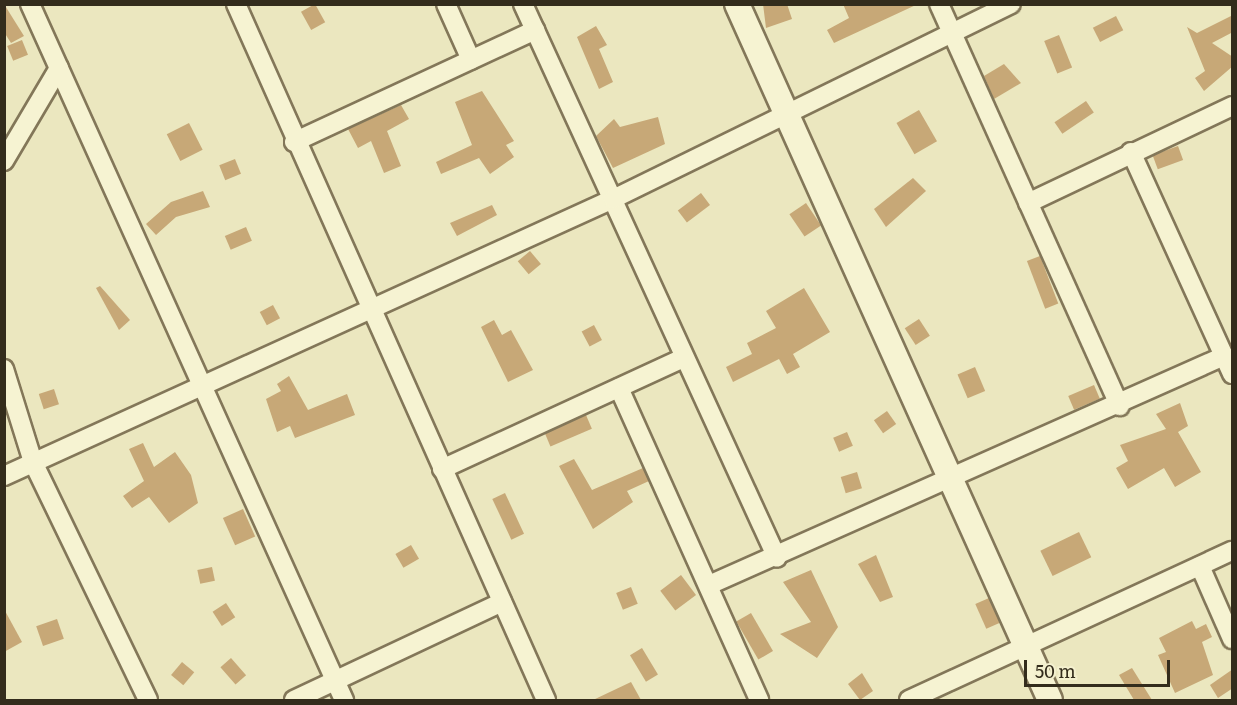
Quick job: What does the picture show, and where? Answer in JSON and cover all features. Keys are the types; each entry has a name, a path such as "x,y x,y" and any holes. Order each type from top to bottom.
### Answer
{"street":[{"path":"30,4 199,386 344,700"},
{"path":"236,4 294,142 546,700"},
{"path":"446,4 471,60"},
{"path":"523,4 683,358 777,558"},
{"path":"737,4 954,478 1050,700"},
{"path":"939,4 1120,406"},
{"path":"4,476 369,308 613,199 951,31 1011,4"},
{"path":"294,142 535,30"},
{"path":"4,161 59,69"},
{"path":"1028,203 1131,152 1233,106"},
{"path":"1131,152 1233,374"},
{"path":"709,585 777,558 1120,406 1224,356"},
{"path":"442,469 683,358"},
{"path":"4,369 33,462 148,700"},
{"path":"619,388 759,700"},
{"path":"909,700 1233,551"},
{"path":"1200,566 1233,639"},
{"path":"294,700 502,602"}],"building":[{"path":"4,4 24,36 11,43 4,32"},
{"path":"315,4 325,22 311,30 301,12"},
{"path":"763,4 787,4 792,19 766,28"},
{"path":"843,4 918,4 834,43 827,30 849,18"},
{"path":"1233,15 1233,32 1212,43 1233,57 1233,66 1204,91 1195,78 1205,71 1187,27 1197,33"},
{"path":"1116,16 1123,30 1100,42 1093,28"},
{"path":"596,26 607,45 599,49 613,82 599,89 577,37"},
{"path":"1059,35 1072,67 1057,73 1044,41"},
{"path":"22,40 28,55 13,61 7,46"},
{"path":"1004,64 1021,83 994,99 984,76"},
{"path":"482,91 514,141 506,145 514,157 490,174 479,158 441,174 436,162 472,145 455,102"},
{"path":"1086,101 1094,113 1062,134 1054,122"},
{"path":"401,105 409,119 387,131 401,166 384,173 371,141 358,148 348,129"},
{"path":"919,110 937,141 914,154 896,123"},
{"path":"658,117 665,144 613,168 596,136 614,119 620,127"},
{"path":"189,123 203,150 180,161 167,134"},
{"path":"1178,146 1183,160 1158,169 1153,155"},
{"path":"235,159 241,174 225,180 219,165"},
{"path":"913,178 926,191 886,227 874,209"},
{"path":"203,191 210,207 176,217 156,235 146,224 171,202"},
{"path":"701,193 710,205 687,222 678,210"},
{"path":"806,203 821,225 805,237 789,214"},
{"path":"492,205 497,215 457,236 450,223"},
{"path":"246,227 252,241 231,250 225,236"},
{"path":"530,251 541,264 529,274 518,261"},
{"path":"1040,256 1058,304 1045,309 1027,261"},
{"path":"100,286 130,320 119,330 96,288"},
{"path":"804,288 830,332 793,354 800,367 787,374 779,359 733,382 726,367 752,354 747,343 776,328 766,311"},
{"path":"273,305 280,318 267,325 260,312"},
{"path":"919,319 930,336 916,345 905,328"},
{"path":"494,320 502,335 511,330 533,370 508,382 481,327"},
{"path":"594,325 602,340 590,347 582,332"},
{"path":"975,367 985,391 968,398 958,374"},
{"path":"289,376 308,410 347,394 355,415 295,438 290,426 277,432 266,399 281,391 277,384"},
{"path":"1094,385 1100,399 1074,410 1068,396"},
{"path":"54,389 59,404 44,409 39,394"},
{"path":"1180,403 1188,426 1178,432 1201,472 1175,487 1164,468 1128,489 1116,468 1128,461 1120,445 1166,429 1156,414"},
{"path":"887,411 896,424 883,433 874,420"},
{"path":"586,415 592,429 550,446 545,433"},
{"path":"847,432 853,446 839,452 833,438"},
{"path":"143,443 154,467 175,452 191,475 198,503 169,523 149,497 132,508 123,496 144,481 129,449"},
{"path":"574,459 592,490 643,468 649,481 627,491 633,502 593,529 559,466"},
{"path":"857,472 862,488 846,493 841,477"},
{"path":"505,493 524,534 511,540 492,499"},
{"path":"243,509 255,536 235,545 223,518"},
{"path":"1079,532 1091,557 1053,576 1040,551"},
{"path":"411,545 419,559 403,568 395,554"},
{"path":"876,555 893,597 880,602 858,564"},
{"path":"212,567 215,581 200,584 197,570"},
{"path":"811,570 838,627 817,658 780,634 811,622 783,582"},
{"path":"681,575 696,595 675,611 660,591"},
{"path":"631,587 638,604 623,610 616,593"},
{"path":"989,598 1000,623 986,629 975,604"},
{"path":"226,603 235,617 222,626 213,612"},
{"path":"4,609 22,642 4,652"},
{"path":"751,613 773,651 758,660 736,622"},
{"path":"57,619 64,639 43,646 36,626"},
{"path":"1192,621 1196,629 1206,624 1212,637 1202,642 1213,675 1175,693 1158,655 1166,652 1159,638"},
{"path":"642,648 658,675 646,682 630,655"},
{"path":"231,658 246,675 236,685 220,667"},
{"path":"182,662 194,672 183,685 171,675"},
{"path":"1132,668 1152,700 1134,700 1119,675"},
{"path":"1233,669 1233,688 1218,698 1210,685"},
{"path":"862,673 873,691 860,700 848,684"},
{"path":"631,682 641,700 593,700"}]}
